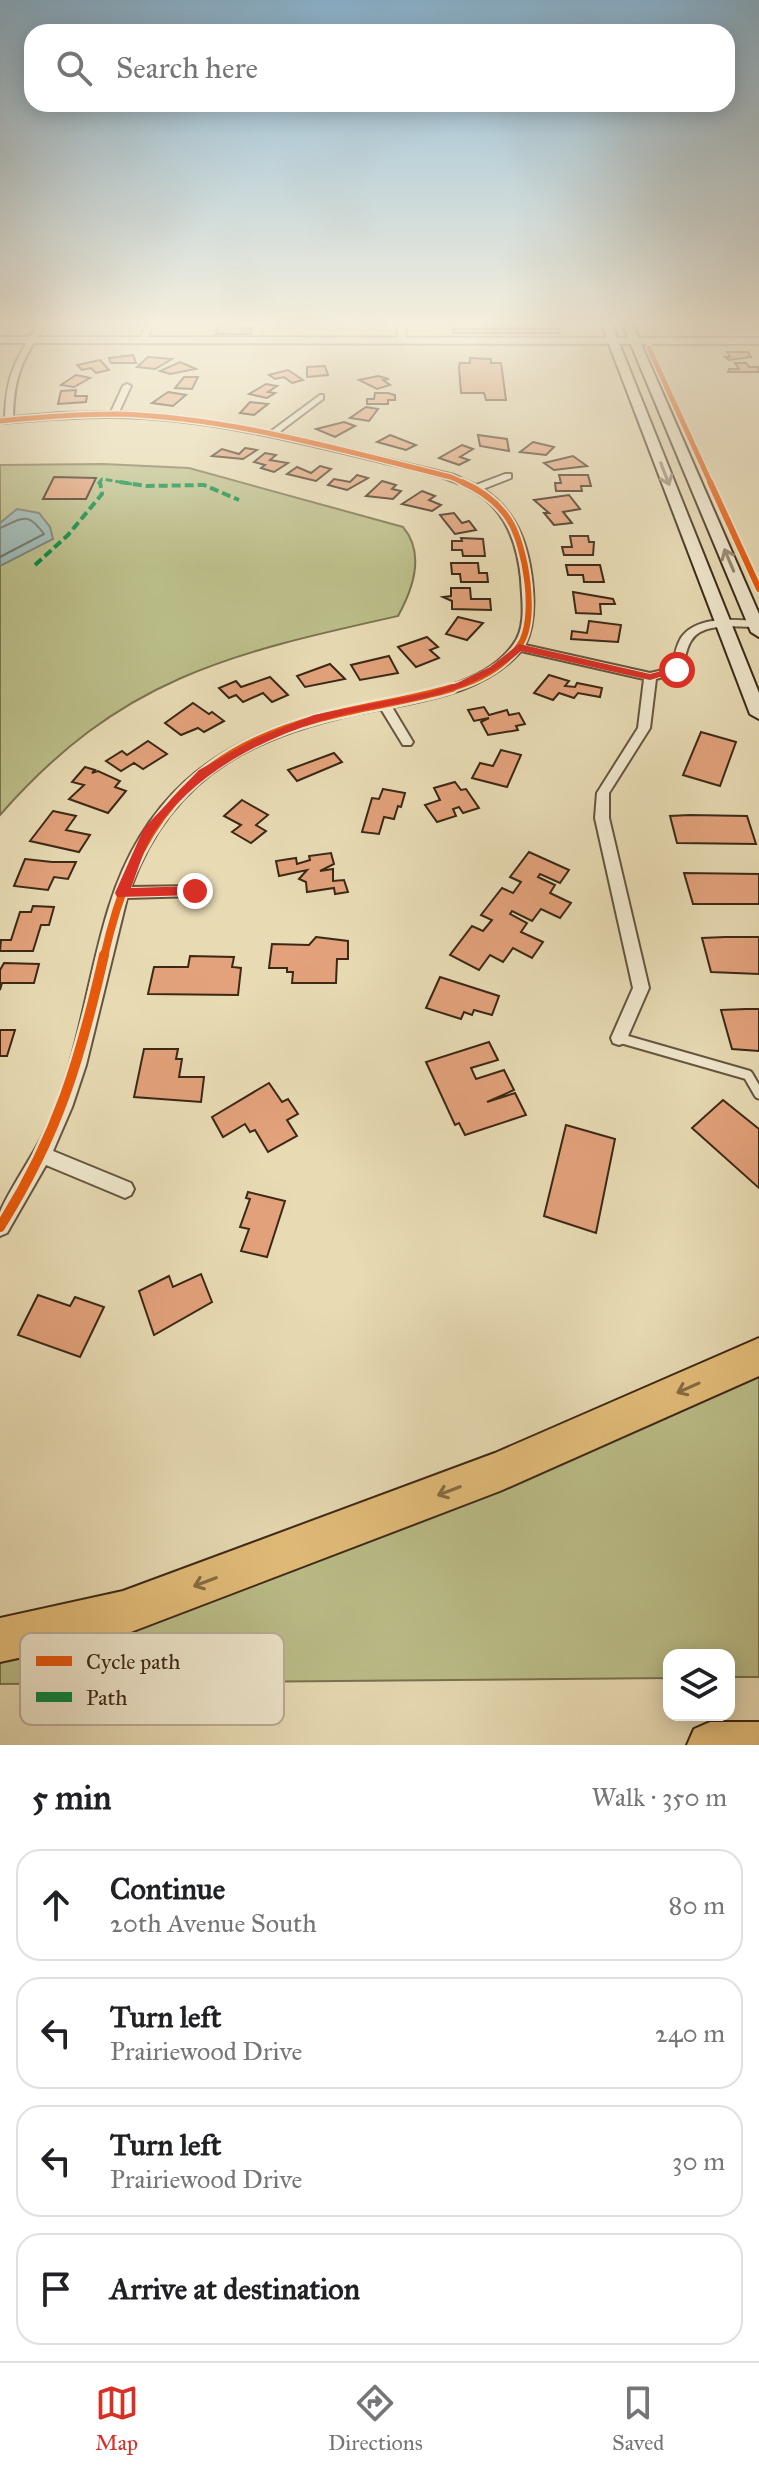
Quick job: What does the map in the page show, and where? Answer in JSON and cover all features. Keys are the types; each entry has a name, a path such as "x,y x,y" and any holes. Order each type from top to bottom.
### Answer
{"highway":[{"path":"32,1633 123,1613 500,1471 759,1357"},
{"path":"0,1640 20,1636"},
{"path":"710,1745 759,1745"}],"main road":[{"path":"637,404 759,714"},
{"path":"663,404 758,626"}],"street":[{"path":"115,412 118,404"},
{"path":"272,434 310,404"},
{"path":"0,1227 41,1154 78,1065 103,955 122,893 148,831 203,773 259,742 318,718 461,685 494,669 519,647 526,629 525,557 519,535 508,517 478,488 451,477 272,434 168,415 115,412 4,420"},
{"path":"478,488 508,476"},
{"path":"519,647 650,677 677,670 686,639 693,631 723,625 758,626"},
{"path":"619,1038 641,988 602,818 603,793 644,728 650,677"},
{"path":"385,705 407,742"},
{"path":"122,893 195,891"},
{"path":"41,1154 125,1189"}],"lane":[{"path":"619,1038 748,1075 759,1071"},
{"path":"748,1075 759,1094"}],"green space":[{"path":"103,464 189,468 403,527 414,548 412,583 398,616 229,660 180,678 134,702 89,731 45,769 0,815 0,465"},
{"path":"759,1371 759,1677 735,1677 735,1649 663,1649 663,1678 284,1681 284,1633 59,1633"},
{"path":"20,1648 20,1684 0,1684 0,1655"}],"water":[{"path":"17,509 39,513 50,527 53,539 0,566 0,523"}],"building":[{"path":"248,404 267,404 254,415 240,413"},
{"path":"366,407 378,409 369,421 350,418"},
{"path":"344,422 355,426 335,437 316,429"},
{"path":"390,435 416,445 406,450 377,442"},
{"path":"478,435 507,439 509,451 480,446"},
{"path":"533,442 554,447 546,455 520,452"},
{"path":"462,445 473,449 460,457 469,460 459,465 439,458"},
{"path":"245,448 257,450 243,459 212,456 222,449 239,454"},
{"path":"265,453 276,455 270,460 288,463 274,472 261,468 265,465 254,462"},
{"path":"573,456 587,466 554,470 544,463"},
{"path":"320,466 331,469 316,481 287,474 297,467 311,473"},
{"path":"357,475 368,478 347,490 328,485 334,479 350,482"},
{"path":"559,475 588,475 591,486 581,486 582,491 556,491 555,483 561,483"},
{"path":"54,477 96,478 86,499 43,499"},
{"path":"382,481 396,485 392,489 401,491 393,499 366,496"},
{"path":"422,491 435,496 429,500 441,505 432,511 402,504"},
{"path":"569,495 580,509 563,512 572,523 554,525 544,513 549,513 534,500"},
{"path":"454,513 462,523 469,521 476,530 455,534 440,515"},
{"path":"570,536 588,536 589,542 594,542 593,555 564,555 562,547 572,547"},
{"path":"461,538 483,539 485,556 463,556 462,550 452,550 452,541 462,541"},
{"path":"451,563 478,563 479,573 487,573 488,582 461,582 460,574 452,574"},
{"path":"566,565 600,565 604,582 584,582 583,575 568,575"},
{"path":"451,588 470,588 471,599 490,599 491,610 452,609 452,601 443,597 451,596"},
{"path":"573,592 613,599 615,604 600,604 601,614 576,613"},
{"path":"458,617 483,623 467,640 446,634"},
{"path":"589,621 621,625 618,642 571,639 572,631 587,633"},
{"path":"427,637 438,647 430,650 439,658 416,667 398,647"},
{"path":"389,656 398,673 360,680 351,665"},
{"path":"330,664 345,679 305,687 297,676"},
{"path":"549,675 569,681 565,686 575,687 577,683 602,688 600,697 578,693 574,698 559,693 553,700 534,693"},
{"path":"270,677 288,695 272,702 263,693 243,702 236,695 229,698 219,688 236,681 241,687"},
{"path":"193,703 224,721 204,732 198,728 181,735 165,723"},
{"path":"484,707 489,715 507,710 509,715 519,713 525,724 516,726 518,730 488,735 481,722 489,718 474,721 468,710"},
{"path":"701,732 736,742 720,786 683,775"},
{"path":"148,741 167,754 143,769 134,763 121,771 106,761 122,751 127,755"},
{"path":"501,750 521,755 507,787 472,778 480,763 493,766"},
{"path":"334,753 342,762 297,781 288,770"},
{"path":"85,767 95,770 92,773 98,771 120,781 115,787 126,791 108,813 69,799 84,785 72,782"},
{"path":"455,782 461,790 466,789 479,808 463,813 459,807 453,809 456,816 437,822 425,805 440,800 434,788"},
{"path":"383,789 405,793 401,807 398,806 394,819 384,817 379,834 362,832 372,798 379,799"},
{"path":"242,800 268,815 256,825 266,831 251,843 232,832 241,825 224,816"},
{"path":"53,811 76,816 66,830 90,835 79,852 30,841"},
{"path":"670,816 747,816 756,844 677,843"},
{"path":"529,852 569,870 560,883 540,874 538,877 555,885 550,893 571,903 560,918 541,909 532,921 512,911 510,914 527,923 521,932 543,942 532,958 513,948 503,962 490,955 479,970 450,955 472,926 483,931 492,920 481,915 502,888 513,893 521,882 510,877"},
{"path":"331,853 334,864 320,871 333,869 333,881 344,880 348,892 335,894 334,888 307,892 306,882 299,879 307,870 279,876 276,861 296,858 297,864 310,860 309,856"},
{"path":"25,859 76,862 68,879 54,877 48,890 14,886"},
{"path":"684,873 759,874 759,904 693,904"},
{"path":"33,906 54,907 49,925 41,925 33,951 0,951 1,940 11,940 20,912 31,912"},
{"path":"316,937 348,941 348,959 337,959 336,983 292,983 293,972 287,972 287,968 269,968 272,944 309,945"},
{"path":"759,937 759,974 711,972 702,938"},
{"path":"190,956 234,957 232,967 241,968 238,995 148,994 154,967 188,967"},
{"path":"4,963 39,964 34,983 2,983 0,990 0,970"},
{"path":"440,977 499,996 492,1015 474,1010 472,1015 464,1012 461,1019 426,1008"},
{"path":"759,1009 759,1051 732,1049 721,1010"},
{"path":"0,1030 15,1030 7,1056 0,1056"},
{"path":"489,1042 498,1060 471,1068 476,1079 504,1070 514,1090 487,1102 515,1093 526,1115 465,1135 459,1123 455,1125 426,1062"},
{"path":"144,1049 178,1049 176,1059 182,1059 179,1077 204,1077 201,1102 134,1097"},
{"path":"269,1083 282,1102 288,1099 298,1114 287,1120 297,1136 268,1152 255,1130 250,1132 245,1124 223,1137 212,1117"},
{"path":"723,1100 759,1129 759,1188 692,1128"},
{"path":"566,1125 615,1139 596,1233 544,1216"},
{"path":"248,1192 285,1201 267,1257 241,1251 249,1229 240,1227 250,1199 246,1198"},
{"path":"201,1274 212,1302 154,1335 139,1291 169,1276 173,1287"},
{"path":"38,1295 70,1306 75,1297 104,1307 80,1357 18,1335"}],"marked path":[{"path":"35,565 68,535 102,494 98,484 102,479 146,486 204,485 239,500"}],"cycle path":[{"path":"675,404 759,589"},
{"path":"0,421 60,415 117,414 173,418 283,437 451,477 487,496 510,521 522,553 528,606 526,627 519,646 503,663 482,677 427,696 342,712 289,728 259,740 217,764 173,799 149,831 131,867 117,906 78,1065 64,1107 35,1169 0,1227"}],"route":[{"path":"195,891 122,893 148,831 177,798 203,773 259,742 318,718 433,695 461,685 494,669 519,647 650,677 664,676 677,670"}]}
